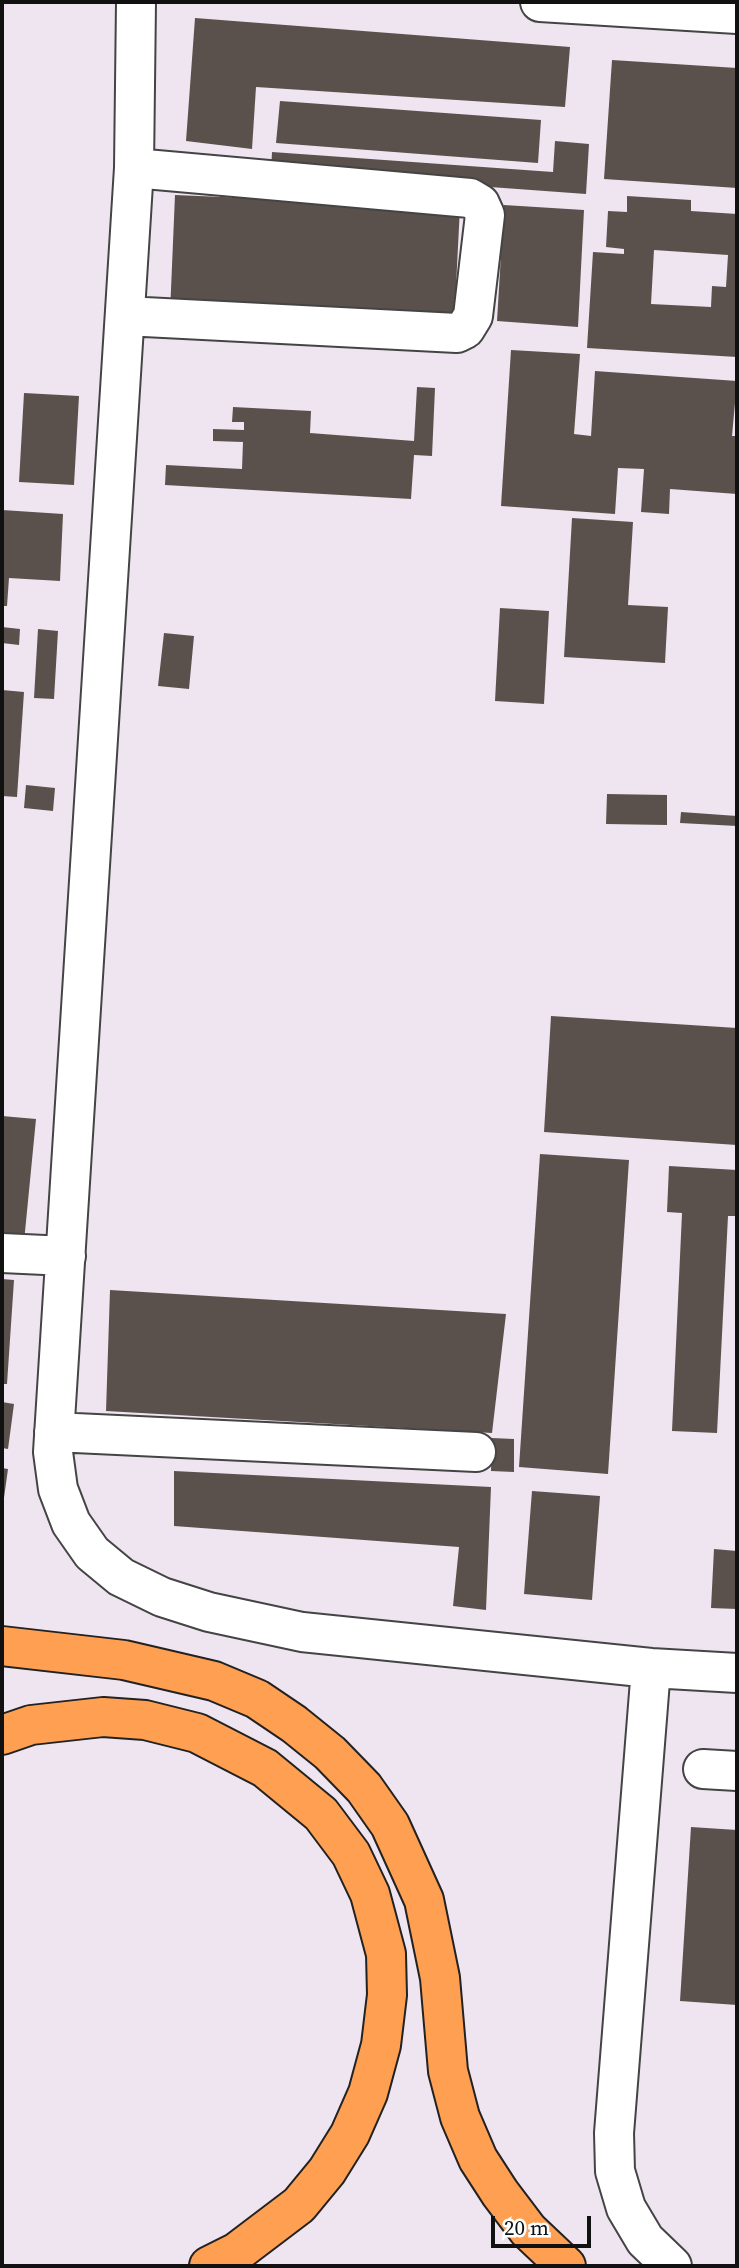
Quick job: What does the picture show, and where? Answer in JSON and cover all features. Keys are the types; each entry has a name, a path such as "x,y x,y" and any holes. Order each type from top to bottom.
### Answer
{"highway":[{"path":"2,1646 124,1660 214,1681 257,1699 294,1724 330,1753 364,1788 390,1825 424,1900 440,1978 448,2071 460,2117 478,2159 500,2193 528,2230 566,2266"},
{"path":"2,1734 31,1725 103,1717 145,1720 197,1734 265,1768 321,1814 351,1854 370,1894 386,1954 387,1995 381,2045 368,2093 350,2134 327,2171 299,2205 237,2252 209,2266"}],"street":[{"path":"136,2 134,168 54,1432 58,1489 71,1523 92,1553 121,1577 162,1597 232,1618 302,1632 652,1668 737,1673"},
{"path":"540,2 737,14"},
{"path":"125,316 457,333 465,330 473,316 485,215 480,204 470,198 134,168"},
{"path":"2,1253 66,1256"},
{"path":"54,1432 476,1452"},
{"path":"652,1668 614,2133 615,2171 626,2208 645,2240 672,2266"}],"shaded area":[{"path":"2,2 737,2 737,2266 2,2266"}],"building":[{"path":"195,18 570,47 565,107 256,87 252,149 186,141"},
{"path":"612,60 737,68 737,188 604,179"},
{"path":"280,101 541,120 538,163 276,143"},
{"path":"555,141 589,144 586,194 271,171 272,152 553,172"},
{"path":"175,195 460,207 454,326 170,313"},
{"path":"627,196 691,200 691,211 737,214 737,357 587,348 593,252 624,254 624,249 606,247 608,211 627,212","holes":["654,250 728,255 726,287 712,286 711,307 651,304"]},
{"path":"504,205 584,210 578,327 497,321"},
{"path":"511,350 580,354 574,434 591,436 595,371 737,381 732,436 737,436 737,494 670,489 669,514 641,512 644,469 618,468 615,514 501,506"},
{"path":"417,387 435,388 432,456 414,455 411,499 165,485 166,465 242,469 243,442 213,441 213,429 244,430 244,422 232,422 233,407 311,411 310,433 414,441"},
{"path":"24,393 79,396 74,485 19,482"},
{"path":"2,510 63,514 60,581 9,578 7,606 2,606"},
{"path":"572,518 633,522 628,605 668,607 665,663 564,657"},
{"path":"500,608 549,611 544,704 495,701"},
{"path":"2,627 20,629 19,645 2,643"},
{"path":"38,629 58,631 54,699 34,698"},
{"path":"164,633 194,636 189,689 158,686"},
{"path":"2,690 24,692 17,797 2,796"},
{"path":"26,785 55,788 53,811 24,808"},
{"path":"607,794 667,795 667,825 606,824"},
{"path":"681,812 737,816 737,826 680,823"},
{"path":"551,1016 737,1028 737,1145 544,1132"},
{"path":"2,1116 36,1119 24,1242 2,1240"},
{"path":"540,1154 629,1160 608,1474 519,1467"},
{"path":"669,1166 737,1170 737,1216 728,1216 717,1433 672,1431 682,1213 667,1212"},
{"path":"2,1279 14,1280 7,1384 2,1384"},
{"path":"110,1290 506,1314 492,1433 106,1411"},
{"path":"2,1402 14,1404 8,1449 2,1448"},
{"path":"492,1438 514,1439 514,1472 491,1471"},
{"path":"2,1468 8,1469 3,1505 2,1505"},
{"path":"174,1471 491,1487 486,1610 453,1606 459,1547 174,1526"},
{"path":"532,1491 600,1496 592,1600 524,1594"},
{"path":"714,1549 737,1551 737,1609 711,1608"},
{"path":"691,1827 737,1830 737,2005 680,2001"}]}
